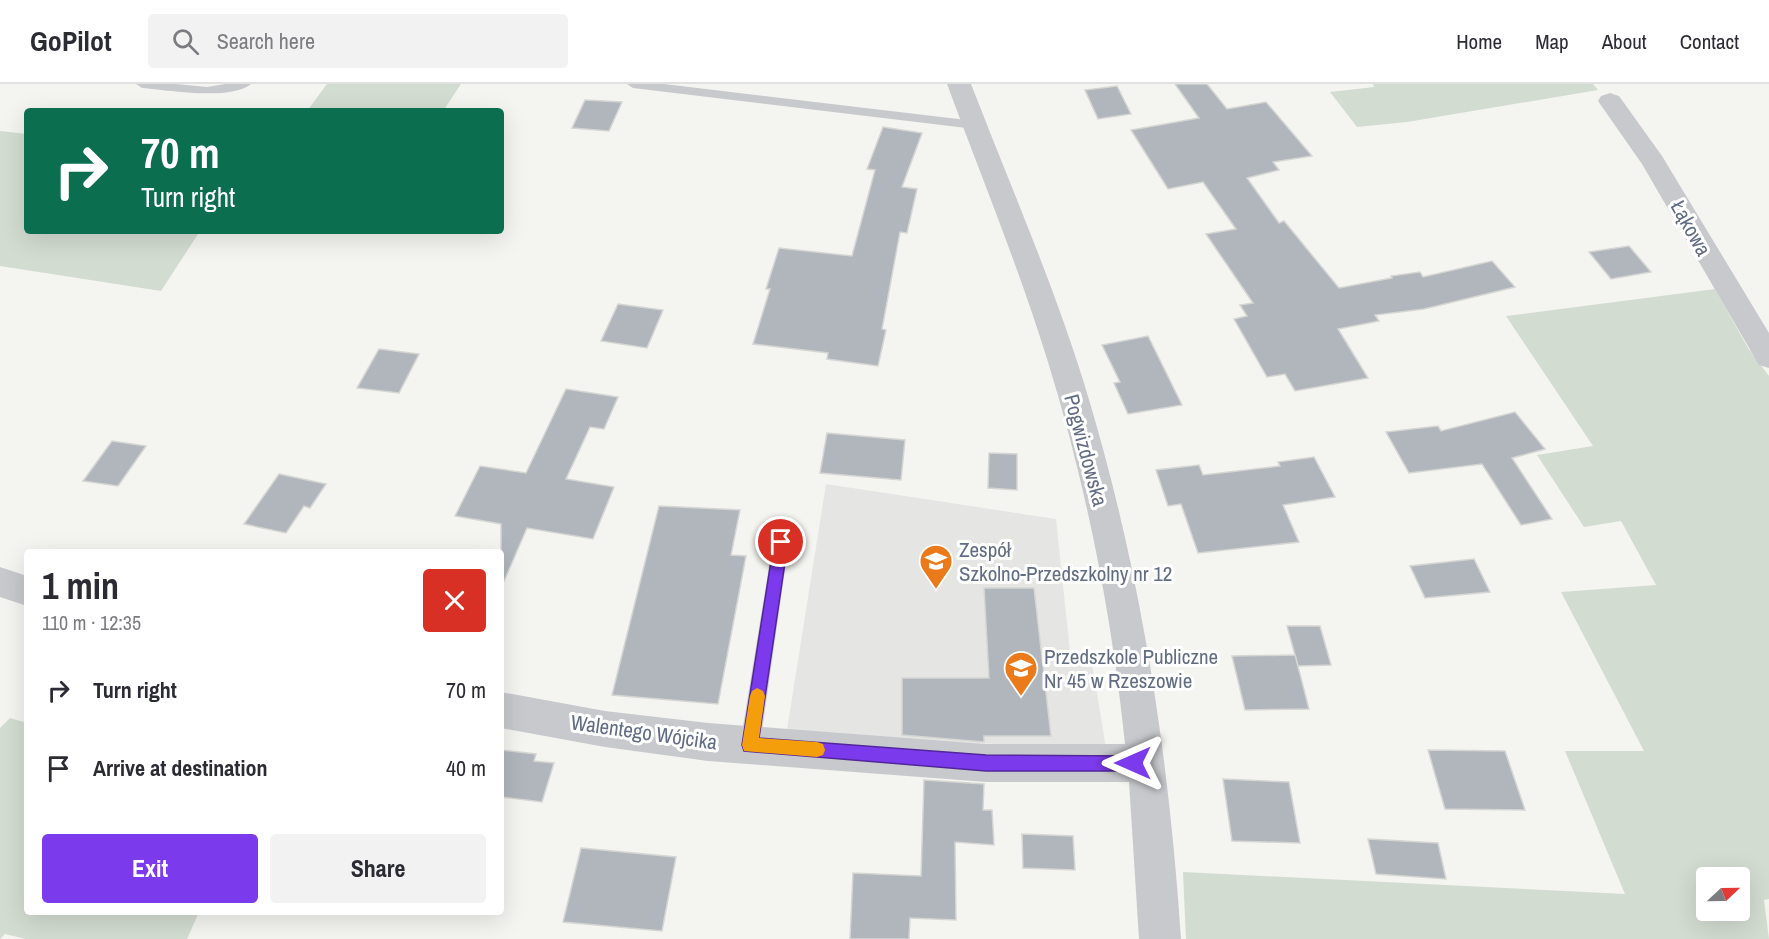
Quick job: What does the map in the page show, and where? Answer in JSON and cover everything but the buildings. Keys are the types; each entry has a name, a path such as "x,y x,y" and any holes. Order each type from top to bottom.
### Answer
{"street":[{"name":"Pogwizdowska","path":"959,84 1029,264 1075,403 1106,529 1123,611 1147,763 1157,864 1160,939"},
{"name":"Łąkowa","path":"1610,101 1641,141 1738,312 1769,357"},
{"path":"0,582 24,590"},
{"name":"Walentego Wójcika","path":"504,711 605,729 750,745 986,763 1147,763"}],"lane":[{"path":"142,84 207,91 245,84"},
{"path":"633,84 975,124"},
{"path":"750,745 781,542"}],"shaded area":[{"path":"327,84 461,84 445,108 309,108"},
{"path":"1373,84 1593,84 1598,90 1407,122 1357,127 1330,92 1374,87"},
{"path":"0,131 24,134 24,234 198,234 161,291 0,266"},
{"path":"1715,289 1748,348 1769,376 1769,899 1764,900 1769,939 1186,939 1183,872 1625,894 1565,751 1644,751 1561,592 1656,585 1621,521 1584,527 1537,455 1593,446 1506,316"},
{"name":"Zespół Szkolno-Przedszkolny nr 12","path":"826,484 1056,519 1071,661 1092,663 1106,748 786,736"},
{"path":"10,718 24,722 24,915 198,915 187,939 26,939 5,934 0,939 0,728"}],"slow traffic":[{"path":"757,696 750,745 817,750"}],"place":[{"name":"Zespół Szkolno-Przedszkolny nr 12","path":"936,590"},
{"name":"Przedszkole Publiczne Nr 45 w Rzeszowie","path":"1021,697"}],"route":[{"path":"781,542 750,745 986,763 1133,763"}]}
